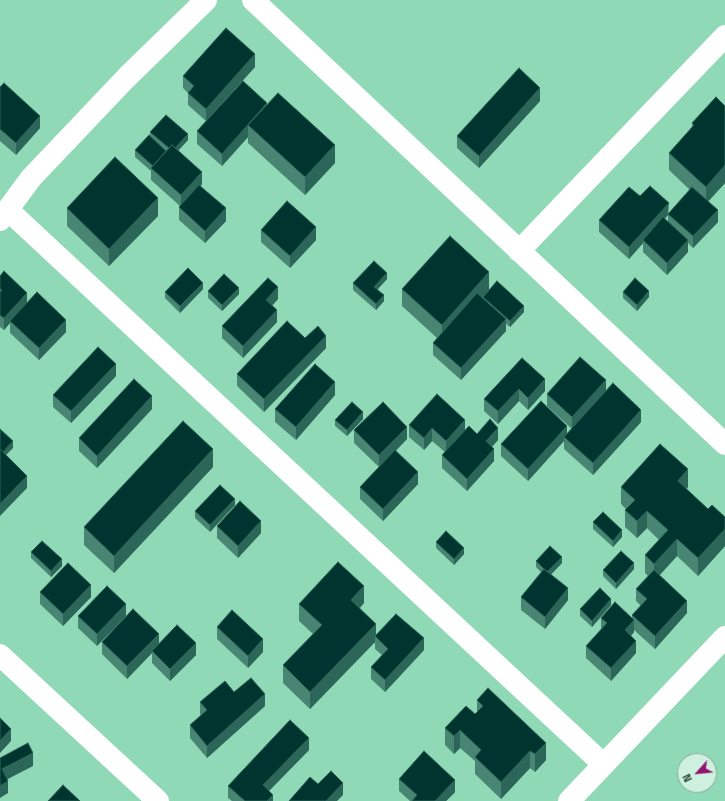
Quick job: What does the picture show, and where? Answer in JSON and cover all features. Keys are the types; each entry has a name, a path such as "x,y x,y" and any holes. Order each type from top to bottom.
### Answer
{"street":[{"path":"206,0 126,77 32,178 4,215 603,764"},
{"path":"253,0 725,444"},
{"path":"519,251 725,36"},
{"path":"569,801 725,638"},
{"path":"0,655 158,801"}],"building":[{"path":"226,28 255,54 206,109 188,93 194,86 183,76"},
{"path":"519,68 540,88 479,156 457,136"},
{"path":"243,81 267,103 222,154 197,131"},
{"path":"4,83 40,116 16,143 0,129 0,87"},
{"path":"278,93 335,145 305,177 248,125"},
{"path":"716,97 725,106 725,165 706,187 669,153 694,125 692,123"},
{"path":"166,115 188,134 175,148 172,145 169,148 150,132"},
{"path":"149,135 166,151 153,166 135,150"},
{"path":"172,145 202,172 181,195 151,168"},
{"path":"115,157 158,198 109,249 67,208"},
{"path":"199,185 226,208 205,231 179,207"},
{"path":"650,186 669,203 629,247 599,220 629,187 640,196"},
{"path":"692,187 718,210 693,236 668,214"},
{"path":"287,201 316,227 290,256 261,230"},
{"path":"663,217 688,240 667,263 643,240"},
{"path":"450,236 489,272 442,325 402,289"},
{"path":"374,261 387,273 374,287 384,295 376,304 353,283"},
{"path":"188,268 203,283 180,306 165,292"},
{"path":"4,271 27,293 4,318 0,315 0,292 2,290 0,289 0,276"},
{"path":"224,274 239,288 222,305 208,291"},
{"path":"268,278 278,287 266,300 277,310 243,346 222,326"},
{"path":"635,278 649,291 637,305 623,292"},
{"path":"497,281 524,306 510,321 483,297"},
{"path":"37,292 66,320 39,348 10,321"},
{"path":"477,293 506,319 461,368 433,343"},
{"path":"287,321 305,338 318,326 326,336 264,399 237,374"},
{"path":"98,347 116,364 71,411 53,395"},
{"path":"580,357 606,380 572,417 547,394"},
{"path":"522,358 545,379 528,398 519,389 498,411 484,399"},
{"path":"315,364 335,382 296,427 275,409"},
{"path":"134,379 152,396 97,456 79,438"},
{"path":"613,383 641,410 593,463 564,437"},
{"path":"437,394 465,420 446,441 432,428 424,438 409,425"},
{"path":"541,401 567,426 528,469 501,444"},
{"path":"352,402 363,412 347,430 335,420"},
{"path":"383,402 407,427 379,455 354,430"},
{"path":"490,419 498,428 486,441 494,449 467,479 442,455 469,426 477,434"},
{"path":"183,421 213,449 114,556 84,527"},
{"path":"0,429 13,441 3,452 0,449"},
{"path":"660,444 688,469 678,481 708,509 712,505 725,517 725,529 698,558 677,539 654,564 645,555 668,530 647,511 637,521 625,510 635,500 621,487"},
{"path":"0,449 27,476 0,504"},
{"path":"395,450 418,472 383,509 360,487"},
{"path":"220,485 235,499 210,525 195,511"},
{"path":"240,501 261,521 238,546 217,526"},
{"path":"603,512 622,530 613,541 593,522"},
{"path":"446,531 464,548 454,559 436,542"},
{"path":"42,541 62,559 51,571 31,552"},
{"path":"550,546 562,557 547,572 536,561"},
{"path":"621,551 634,563 616,583 603,570"},
{"path":"338,562 364,586 351,600 376,624 310,692 283,665 322,625 299,604"},
{"path":"68,563 91,585 63,614 40,592"},
{"path":"544,569 568,588 545,617 521,597"},
{"path":"654,570 687,601 655,636 632,615 647,599 636,589"},
{"path":"107,586 126,604 97,634 78,616"},
{"path":"600,588 611,599 592,621 580,609"},
{"path":"615,602 634,620 625,630 636,641 611,668 586,646 607,623 601,618"},
{"path":"133,609 159,634 127,666 102,642"},
{"path":"232,610 263,639 248,656 217,627"},
{"path":"396,614 424,638 385,680 371,667 388,649 375,636"},
{"path":"177,625 196,643 170,669 152,651"},
{"path":"251,678 265,694 207,746 190,725 207,710 200,702 225,681 234,692"},
{"path":"488,688 546,743 535,754 530,751 501,782 475,757 481,750 460,730 454,736 445,728 466,706 475,714 483,706 477,700"},
{"path":"0,718 11,729 0,741"},
{"path":"290,720 309,738 263,785 273,795 267,801 245,801 228,786"},
{"path":"28,743 33,753 2,769 8,781 0,786 0,758"},
{"path":"424,751 455,780 435,801 412,801 417,795 399,779"},
{"path":"331,771 343,783 326,801 289,801 310,777 318,784"},
{"path":"63,785 80,801 48,801"}]}
